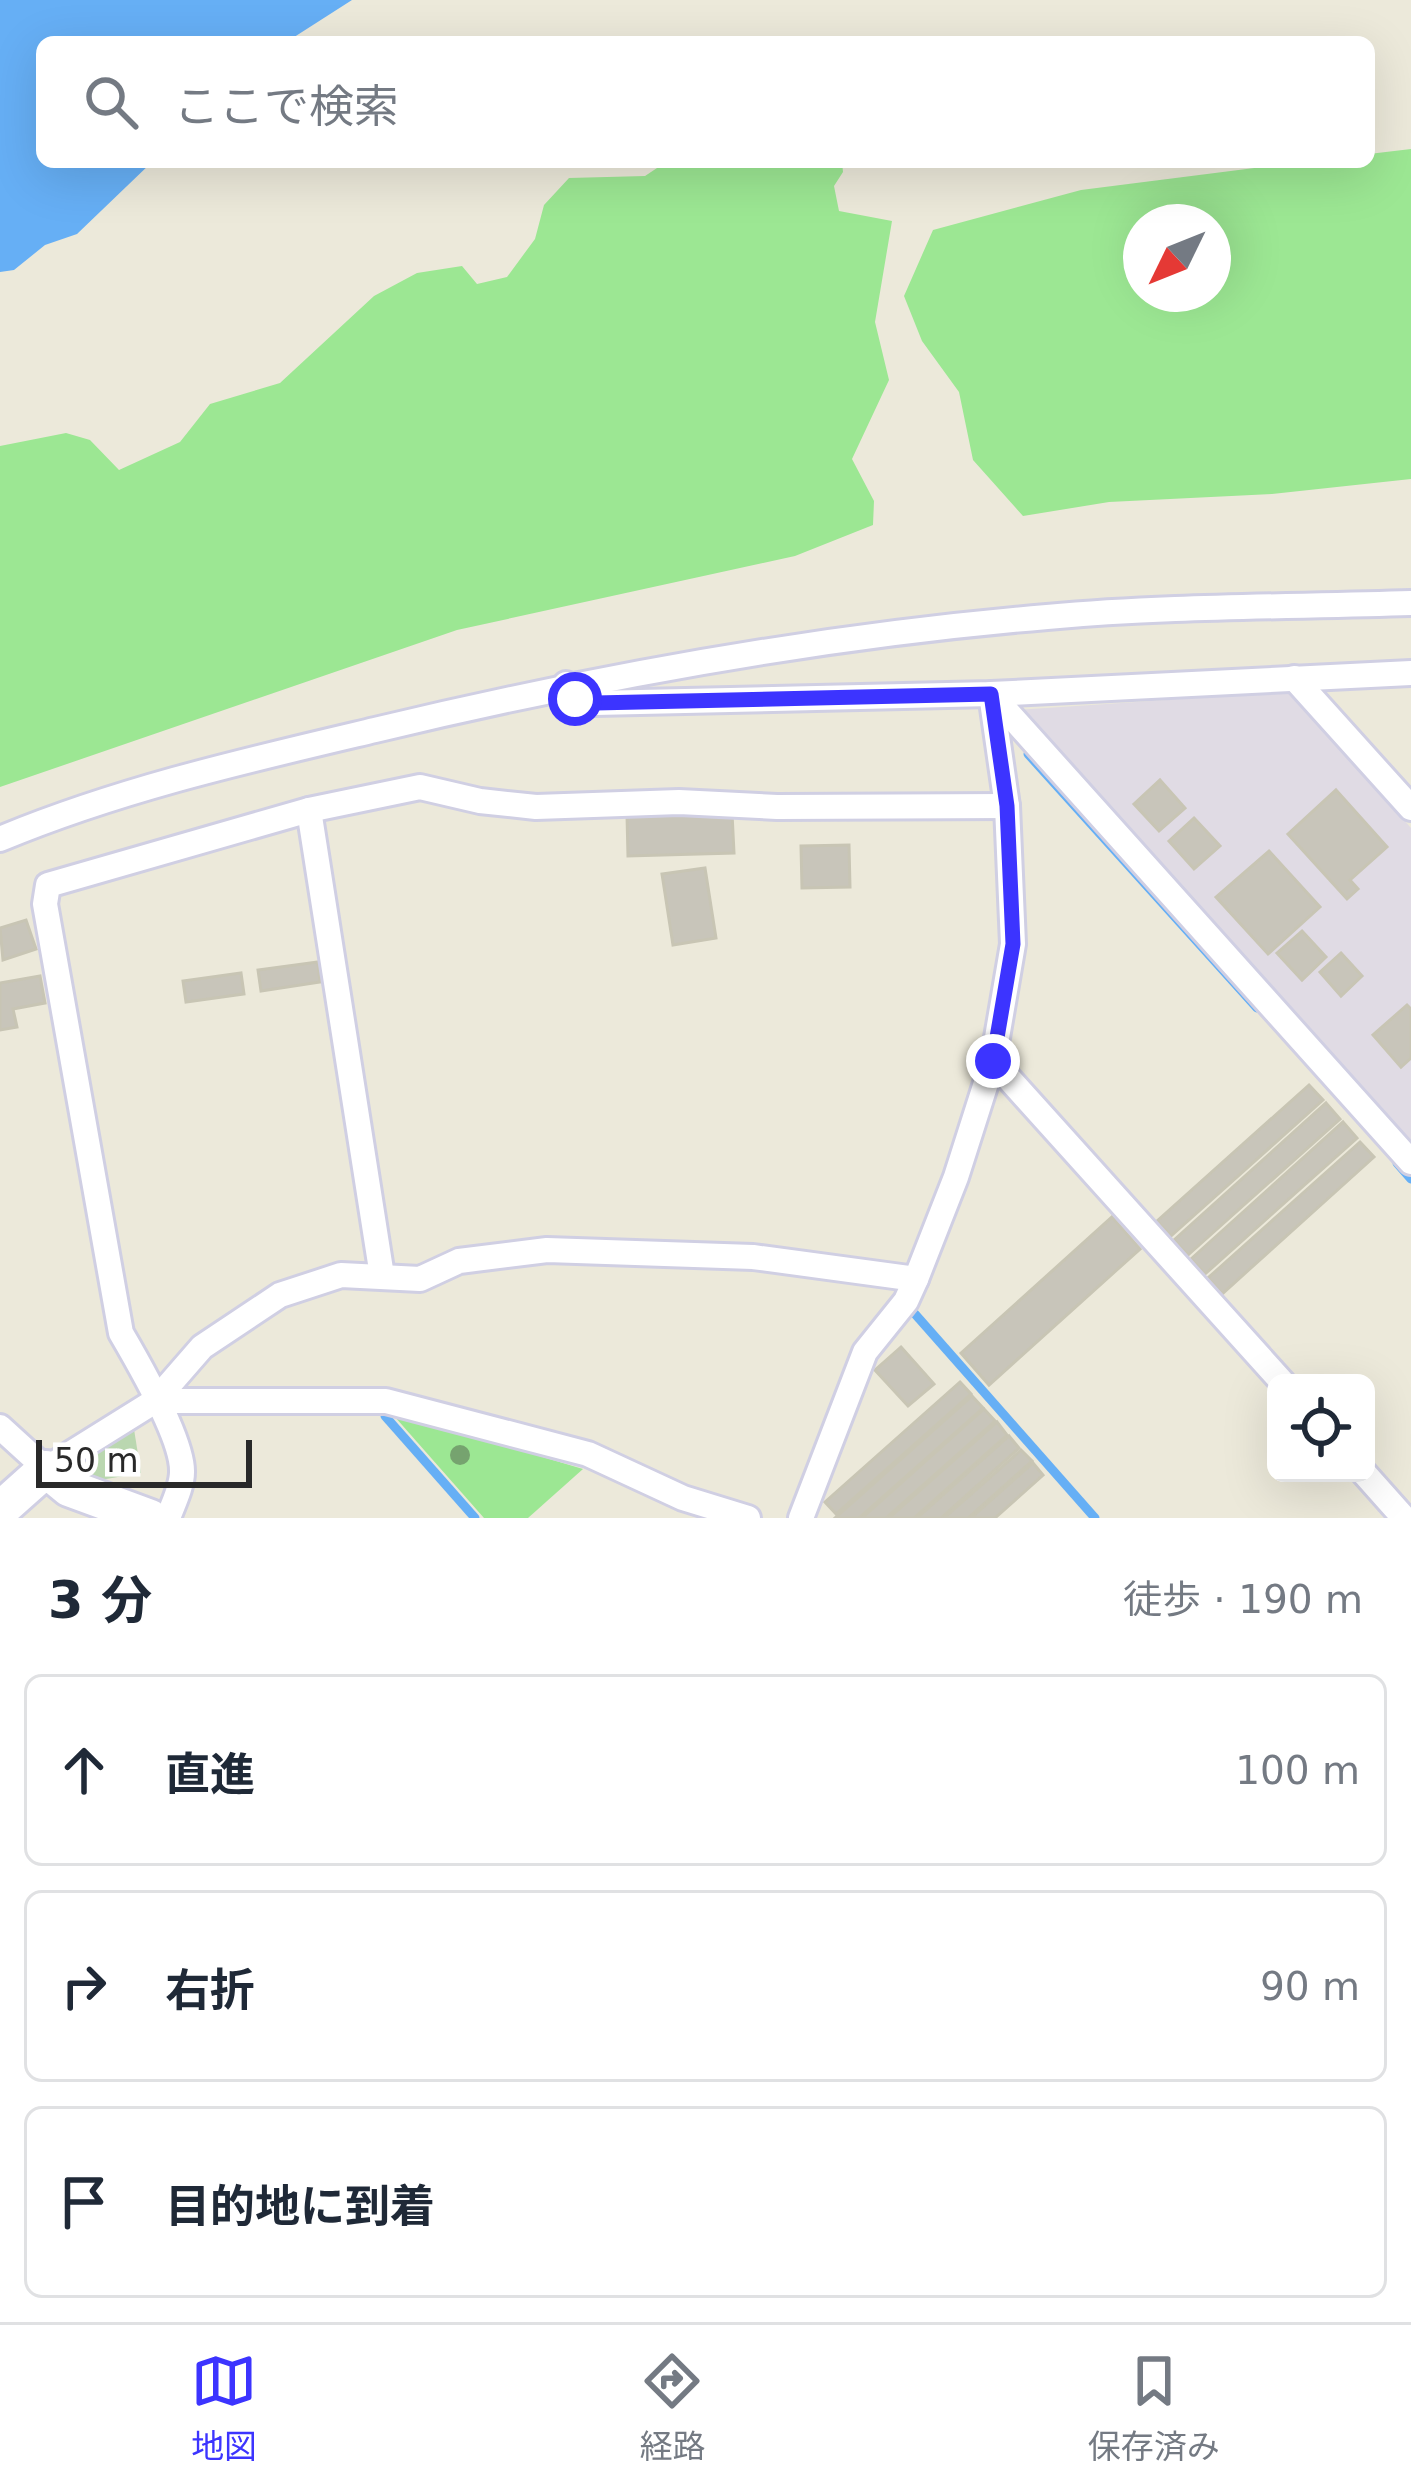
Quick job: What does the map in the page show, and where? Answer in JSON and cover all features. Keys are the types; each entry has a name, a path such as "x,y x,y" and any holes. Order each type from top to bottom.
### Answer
{"street":[{"path":"0,839 68,811 250,759 566,685 830,643 1049,616 1411,603"},
{"path":"566,685 575,699 595,703 991,694 1411,673"},
{"path":"1294,678 1411,808"},
{"path":"800,1518 865,1352 906,1301 916,1279 956,1178 993,1061 1013,944 1007,806 991,694"},
{"path":"991,694 1411,1162"},
{"path":"168,1518 182,1477 180,1453 146,1375 121,1333 45,904 48,885 309,810 420,787 480,801 536,807 679,802 777,807 1007,806"},
{"path":"309,810 382,1276"},
{"path":"993,1061 1275,1374"},
{"path":"0,1510 46,1469 155,1401 202,1347 280,1295 341,1275 420,1279 459,1261 547,1250 753,1257 916,1279"},
{"path":"155,1401 386,1401 587,1454 683,1498 748,1518"},
{"path":"0,1427 69,1488 150,1518"},
{"path":"1372,1482 1404,1518"}],"shaded area":[{"path":"1289,692 1411,828 1411,1148 1016,710"}],"green space":[{"path":"1411,149 1411,479 1272,494 1109,502 1023,516 973,460 959,392 922,341 904,296 933,230 1081,190 1255,168 1375,168 1375,153"},
{"path":"657,168 843,168 834,186 839,211 892,221 875,322 889,380 852,459 874,501 873,525 795,556 457,630 0,787 0,446 66,433 90,440 119,470 180,442 210,404 280,383 374,296 417,273 462,266 477,284 507,277 535,239 544,205 569,178 645,176"},
{"path":"395,1417 583,1469 528,1518 484,1518"},
{"path":"133,1423 141,1473 89,1482 86,1452"}],"water":[{"path":"0,0 352,0 296,36 36,36 36,168 146,168 77,234 45,245 14,270 0,272"}],"building":[{"path":"1160,780 1185,808 1159,831 1134,804"},
{"path":"1336,790 1387,847 1350,880 1358,889 1347,899 1288,834"},
{"path":"732,813 734,853 628,856 627,815"},
{"path":"1194,818 1220,846 1194,869 1169,841"},
{"path":"849,845 850,887 802,888 801,846"},
{"path":"1269,851 1320,907 1268,954 1216,897"},
{"path":"705,868 716,938 673,945 662,874"},
{"path":"26,920 36,949 3,960 0,928"},
{"path":"1302,931 1326,957 1302,980 1277,953"},
{"path":"1341,953 1362,976 1341,996 1320,972"},
{"path":"318,962 320,982 261,991 258,970"},
{"path":"241,973 244,994 186,1002 183,981"},
{"path":"40,976 45,1003 13,1009 17,1027 0,1030 0,983"},
{"path":"1407,1005 1411,1009 1411,1058 1401,1067 1373,1035"},
{"path":"1309,1085 1323,1100 1171,1236 1157,1221"},
{"path":"1326,1103 1340,1119 1188,1255 1174,1240"},
{"path":"1343,1122 1357,1138 1205,1274 1191,1259"},
{"path":"1360,1142 1374,1157 1222,1294 1208,1278"},
{"path":"1112,1217 1140,1249 989,1385 961,1353"},
{"path":"901,1347 934,1384 908,1406 875,1370"},
{"path":"960,1382 971,1394 836,1514 825,1502"},
{"path":"972,1396 983,1408 859,1518 835,1518"},
{"path":"984,1409 995,1421 886,1518 862,1518"},
{"path":"997,1422 1007,1435 914,1518 889,1518"},
{"path":"1009,1436 1019,1448 941,1518 917,1518"},
{"path":"1021,1450 1032,1461 968,1518 944,1518"},
{"path":"1033,1463 1043,1475 995,1518 971,1518"}],"waterway":[{"path":"1028,754 1257,1008"},
{"path":"1397,1163 1411,1179"},
{"path":"915,1314 1095,1518"},
{"path":"385,1416 475,1518"}],"route":[{"path":"575,699 595,703 991,694 1007,806 1013,944 993,1061"}]}
